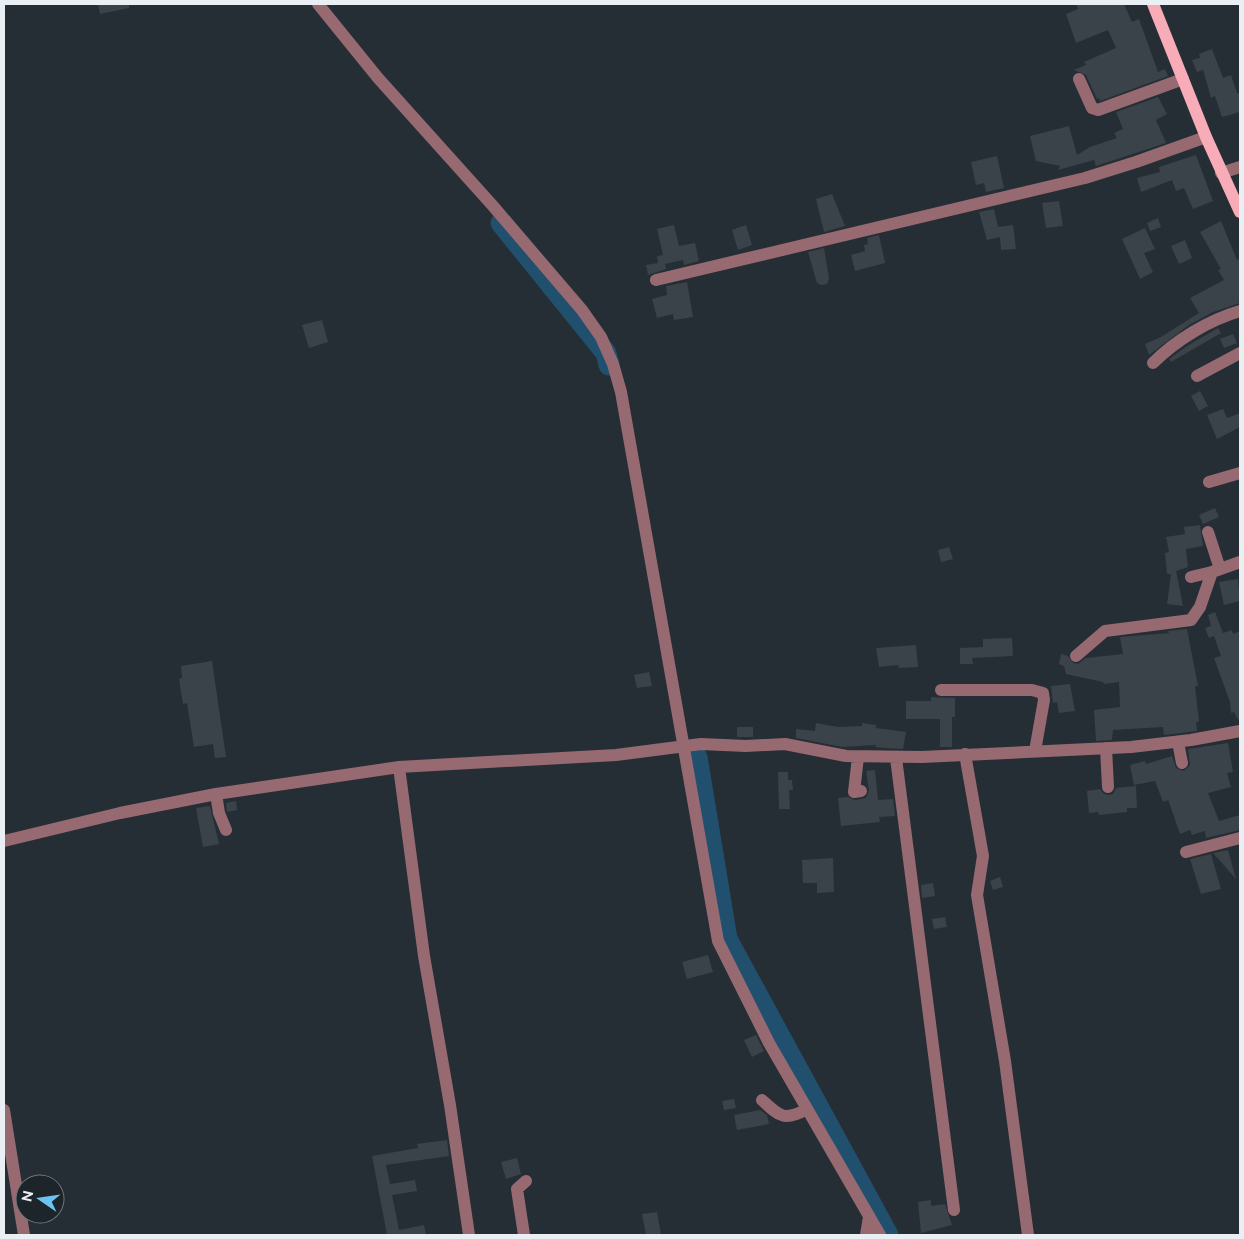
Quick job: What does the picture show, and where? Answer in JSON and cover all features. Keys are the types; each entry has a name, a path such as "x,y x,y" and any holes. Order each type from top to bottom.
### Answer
{"main road":[{"path":"1153,4 1221,173 1240,212"}],"street":[{"path":"318,4 378,78 493,206 582,310 601,337 613,364 621,392 713,926 722,964 880,1235"},
{"path":"1079,79 1092,108 1098,110 1183,79"},
{"path":"656,280 1085,178 1206,137"},
{"path":"1221,173 1240,167"},
{"path":"1153,363 1166,351 1189,336 1225,316 1240,311"},
{"path":"1197,376 1240,353"},
{"path":"1210,482 1240,473"},
{"path":"1076,656 1105,632 1191,620 1200,607 1216,570 1208,532"},
{"path":"1191,577 1240,562"},
{"path":"942,690 1032,690 1043,693 1044,700 1035,751"},
{"path":"4,840 111,815 216,794 400,767 616,755 701,744 746,746 785,744 858,757 896,758 1106,748 1178,742 1240,732"},
{"path":"1178,742 1182,762"},
{"path":"1106,748 1108,787"},
{"path":"965,754 982,849 977,895 1005,1061 1028,1235"},
{"path":"858,757 854,792 861,792"},
{"path":"896,758 954,1210"},
{"path":"400,767 424,956 450,1105 469,1235"},
{"path":"216,794 219,813 226,830"},
{"path":"1186,852 1240,838"},
{"path":"762,1100 778,1115 786,1117 795,1116 807,1108"},
{"path":"4,1110 24,1235"},
{"path":"524,1235 517,1189 526,1181"},
{"path":"866,1235 870,1216"}],"building":[{"path":"98,4 129,4 129,8 100,14"},
{"path":"1076,4 1124,4 1132,22 1139,19 1158,72 1165,69 1168,76 1100,101 1099,98 1097,99 1086,75 1074,70 1086,65 1084,62 1116,48 1108,30 1076,43 1066,14 1078,9"},
{"path":"1212,49 1223,78 1231,75 1237,93 1240,93 1240,112 1222,117 1215,96 1211,98 1203,70 1197,72 1192,60 1200,58 1199,54"},
{"path":"1158,97 1167,114 1156,120 1166,143 1096,166 1094,160 1058,170 1060,166 1036,161 1030,136 1069,126 1077,155 1090,147 1117,138 1114,133 1123,129 1116,112"},
{"path":"1196,155 1213,201 1193,209 1184,188 1176,191 1172,180 1141,192 1137,178 1160,172 1159,167"},
{"path":"997,156 1004,188 986,192 984,183 976,185 971,162"},
{"path":"832,194 845,226 824,232 816,199"},
{"path":"1059,201 1063,226 1046,228 1042,203"},
{"path":"994,209 998,227 1013,225 1016,249 1001,250 1000,237 987,240 979,212"},
{"path":"1158,218 1161,227 1150,231 1147,223"},
{"path":"1221,221 1237,260 1240,258 1240,303 1213,312 1189,325 1149,355 1145,344 1161,337 1199,313 1190,298 1224,280 1218,270 1221,269 1200,232"},
{"path":"674,225 679,246 695,243 699,261 684,265 683,260 665,264 666,269 648,275 646,265 658,263 657,256 663,255 657,229"},
{"path":"746,225 752,245 738,250 732,230"},
{"path":"1145,228 1155,249 1144,253 1153,272 1140,279 1122,239"},
{"path":"879,235 885,263 855,271 851,255 865,251 864,245 868,244 867,238"},
{"path":"1185,240 1192,258 1179,264 1171,246"},
{"path":"824,248 829,278 827,284 821,285 817,283 808,252"},
{"path":"687,282 693,317 674,320 673,314 657,318 652,299 667,295 666,286"},
{"path":"322,320 328,342 309,348 302,325"},
{"path":"1218,328 1221,333 1171,362 1169,359"},
{"path":"1233,334 1237,343 1224,348 1220,339"},
{"path":"1200,391 1208,406 1199,411 1191,396"},
{"path":"1223,409 1227,418 1240,413 1240,427 1217,439 1207,415"},
{"path":"1215,508 1219,517 1203,524 1199,515"},
{"path":"1200,525 1203,546 1186,549 1188,567 1176,571 1183,606 1167,604 1171,574 1167,574 1165,553 1169,552 1166,537 1185,534 1184,527"},
{"path":"949,547 953,559 941,562 938,550"},
{"path":"1238,579 1240,601 1224,605 1219,582"},
{"path":"1215,612 1223,633 1232,630 1233,634 1240,631 1240,723 1234,712 1231,713 1230,702 1214,658 1221,656 1214,636 1209,638 1205,628 1211,626 1208,615"},
{"path":"1187,629 1198,686 1195,686 1199,722 1196,722 1197,731 1164,735 1163,727 1113,730 1112,740 1096,741 1094,710 1120,707 1119,682 1104,684 1103,682 1066,674 1064,666 1059,664 1061,654 1068,656 1073,663 1078,664 1086,658 1123,654 1120,637 1169,633 1168,631"},
{"path":"1012,638 1013,656 972,658 973,664 960,664 960,648 983,647 983,639"},
{"path":"916,645 918,667 899,668 898,665 879,667 876,648"},
{"path":"212,661 226,757 215,758 213,744 194,747 187,703 183,704 179,679 182,678 181,666"},
{"path":"649,672 652,686 637,688 634,675"},
{"path":"1070,684 1075,711 1059,713 1057,702 1053,703 1051,686"},
{"path":"931,697 955,698 955,717 952,717 952,747 940,747 940,719 906,719 906,701 931,701"},
{"path":"816,723 838,727 862,726 862,723 876,725 876,728 906,732 903,749 875,747 876,745 842,747 796,738 796,729 815,731"},
{"path":"737,727 753,727 753,737 737,737"},
{"path":"1228,743 1233,772 1227,773 1231,787 1208,793 1219,821 1240,815 1240,830 1206,838 1205,831 1192,835 1190,830 1180,834 1169,802 1168,800 1163,802 1155,781 1134,785 1130,765 1145,761 1146,764 1172,756 1176,768 1184,771 1190,765 1188,749"},
{"path":"875,770 878,800 893,799 895,816 879,817 880,822 841,826 838,798 848,797 855,800 866,798 869,790 866,771"},
{"path":"778,772 788,772 788,780 792,780 793,790 789,790 790,809 779,809"},
{"path":"1136,786 1137,808 1127,808 1127,812 1099,815 1098,812 1089,813 1087,791 1100,789 1104,794 1109,795 1113,794 1116,788"},
{"path":"236,801 237,810 227,812 226,803"},
{"path":"210,806 219,844 203,847 196,808"},
{"path":"1228,850 1236,879 1213,853"},
{"path":"1211,854 1221,889 1201,894 1190,859"},
{"path":"833,858 834,892 817,893 817,883 803,883 802,860"},
{"path":"1000,877 1003,887 993,890 990,881"},
{"path":"933,883 935,896 922,898 921,885"},
{"path":"945,917 947,927 934,929 932,919"},
{"path":"708,955 713,972 687,979 682,962"},
{"path":"756,1035 764,1051 752,1057 744,1040"},
{"path":"734,1099 736,1108 724,1110 722,1101"},
{"path":"760,1110 767,1115 769,1124 737,1130 734,1115"},
{"path":"447,1140 449,1156 386,1165 390,1184 415,1180 417,1191 392,1195 399,1230 424,1225 426,1235 387,1235 372,1156 418,1148 417,1144"},
{"path":"517,1158 521,1174 506,1179 501,1162"},
{"path":"931,1200 931,1206 945,1204 952,1225 921,1233 918,1202"},
{"path":"657,1212 661,1235 646,1235 642,1214"}],"waterway":[{"path":"501,223 606,353 609,365"},
{"path":"697,757 727,939 888,1235"}]}
